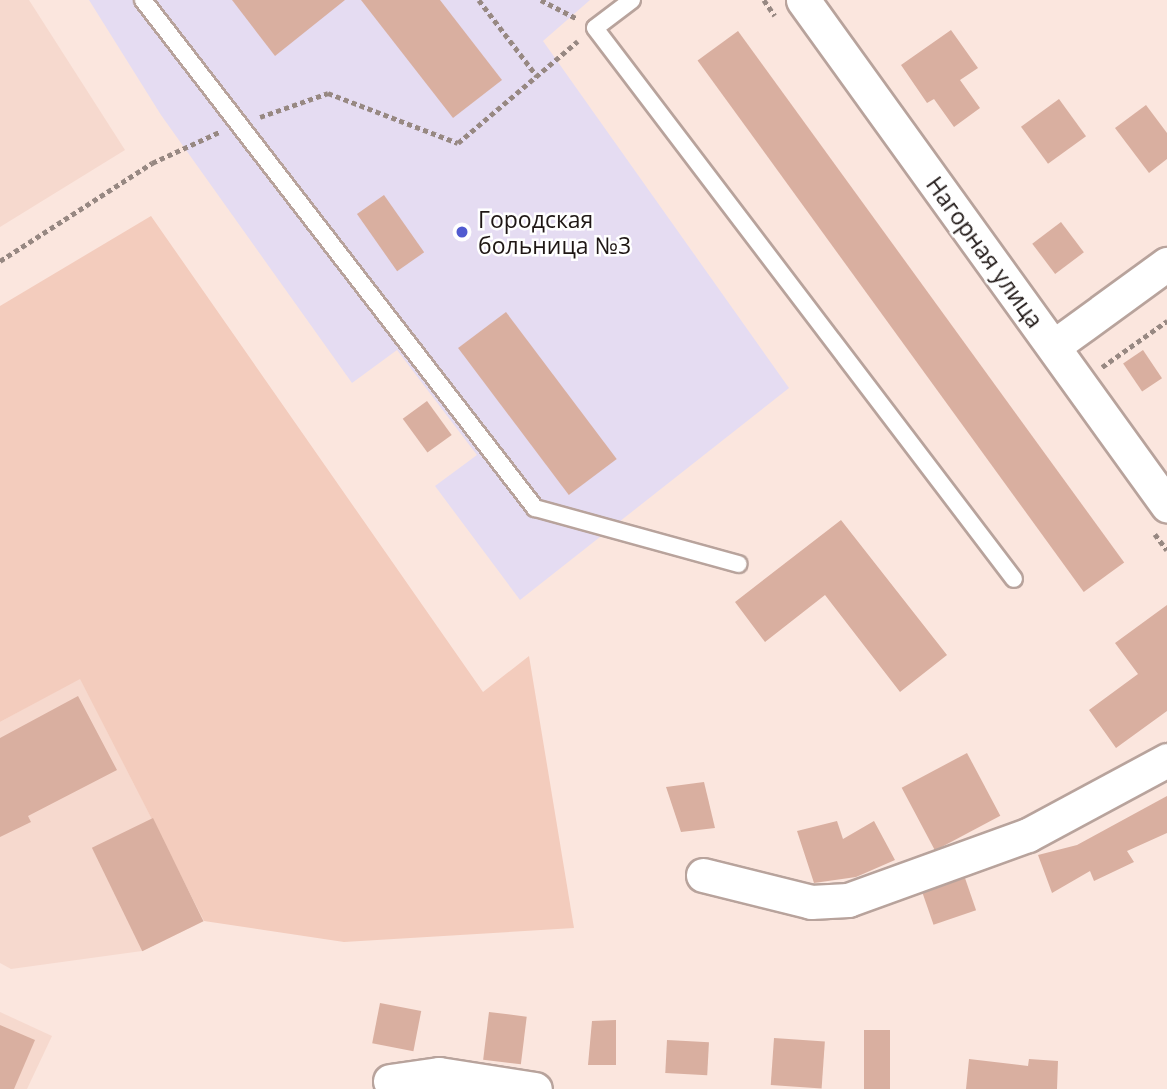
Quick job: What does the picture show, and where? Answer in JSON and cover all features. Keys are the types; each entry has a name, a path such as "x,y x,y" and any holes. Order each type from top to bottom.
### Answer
{"street":[{"name":"Нагорная улица","path":"803,0 1167,505"},
{"path":"1054,346 1167,264"},
{"path":"702,875 811,902 848,900 1028,835 1167,760"},
{"path":"390,1081 439,1074 535,1089"}],"lane":[{"path":"143,0 536,508 738,564"},
{"path":"632,0 595,28 1014,579"}],"path":[{"path":"479,0 537,76"},
{"path":"541,0 595,28"},
{"path":"0,261 152,163 238,124 328,93 458,143 569,48"},
{"path":"1080,383 1167,321"}],"shaded area":[{"path":"0,0 29,0 125,150 0,227"},
{"name":"Городская больница №3","path":"89,0 590,0 543,41 789,388 520,600 435,486 477,455 397,350 352,383 161,115"},
{"path":"151,216 483,692 529,656 574,928 344,942 204,921 80,679 0,722 0,306"},
{"path":"80,678 204,921 142,951 11,969 0,963 0,722"},
{"path":"0,1012 52,1036 27,1089 0,1089"}],"building":[{"path":"232,0 345,0 275,56"},
{"path":"361,0 440,0 502,80 453,118"},
{"path":"951,30 978,68 960,80 980,108 954,127 934,99 927,103 901,65"},
{"path":"738,31 1124,563 1084,592 698,60"},
{"path":"1059,99 1086,136 1048,164 1021,127"},
{"path":"1146,105 1167,133 1167,159 1149,173 1115,128"},
{"path":"384,195 424,252 397,271 357,214"},
{"path":"1061,222 1084,252 1055,274 1032,244"},
{"path":"506,312 617,459 569,495 458,348"},
{"path":"1143,350 1162,378 1142,392 1123,363"},
{"path":"427,401 452,435 427,453 403,419"},
{"path":"841,520 947,655 900,692 825,595 765,642 735,602"},
{"path":"1167,605 1167,711 1116,748 1089,710 1138,674 1115,643"},
{"path":"78,696 117,770 28,816 31,822 0,837 0,738"},
{"path":"967,753 1000,816 935,850 902,788"},
{"path":"704,782 715,828 681,832 666,787"},
{"path":"1167,796 1167,833 1127,851 1134,862 1094,881 1090,871 1052,893 1038,855 1077,845"},
{"path":"153,818 203,921 142,951 92,848"},
{"path":"837,821 843,839 874,821 895,860 856,877 814,883 797,831"},
{"path":"965,878 976,910 934,925 922,893"},
{"path":"380,1003 421,1011 413,1051 372,1043"},
{"path":"489,1012 527,1017 521,1064 483,1060"},
{"path":"616,1020 616,1065 588,1065 592,1021"},
{"path":"0,1025 35,1040 14,1089 0,1089"},
{"path":"864,1030 890,1030 890,1089 864,1089"},
{"path":"774,1038 825,1042 822,1088 771,1085"},
{"path":"667,1040 709,1042 707,1075 665,1073"},
{"path":"969,1059 1028,1066 1029,1059 1058,1061 1057,1089 966,1089"}],"place":[{"name":"Городская больница №3","path":"462,232"}]}
